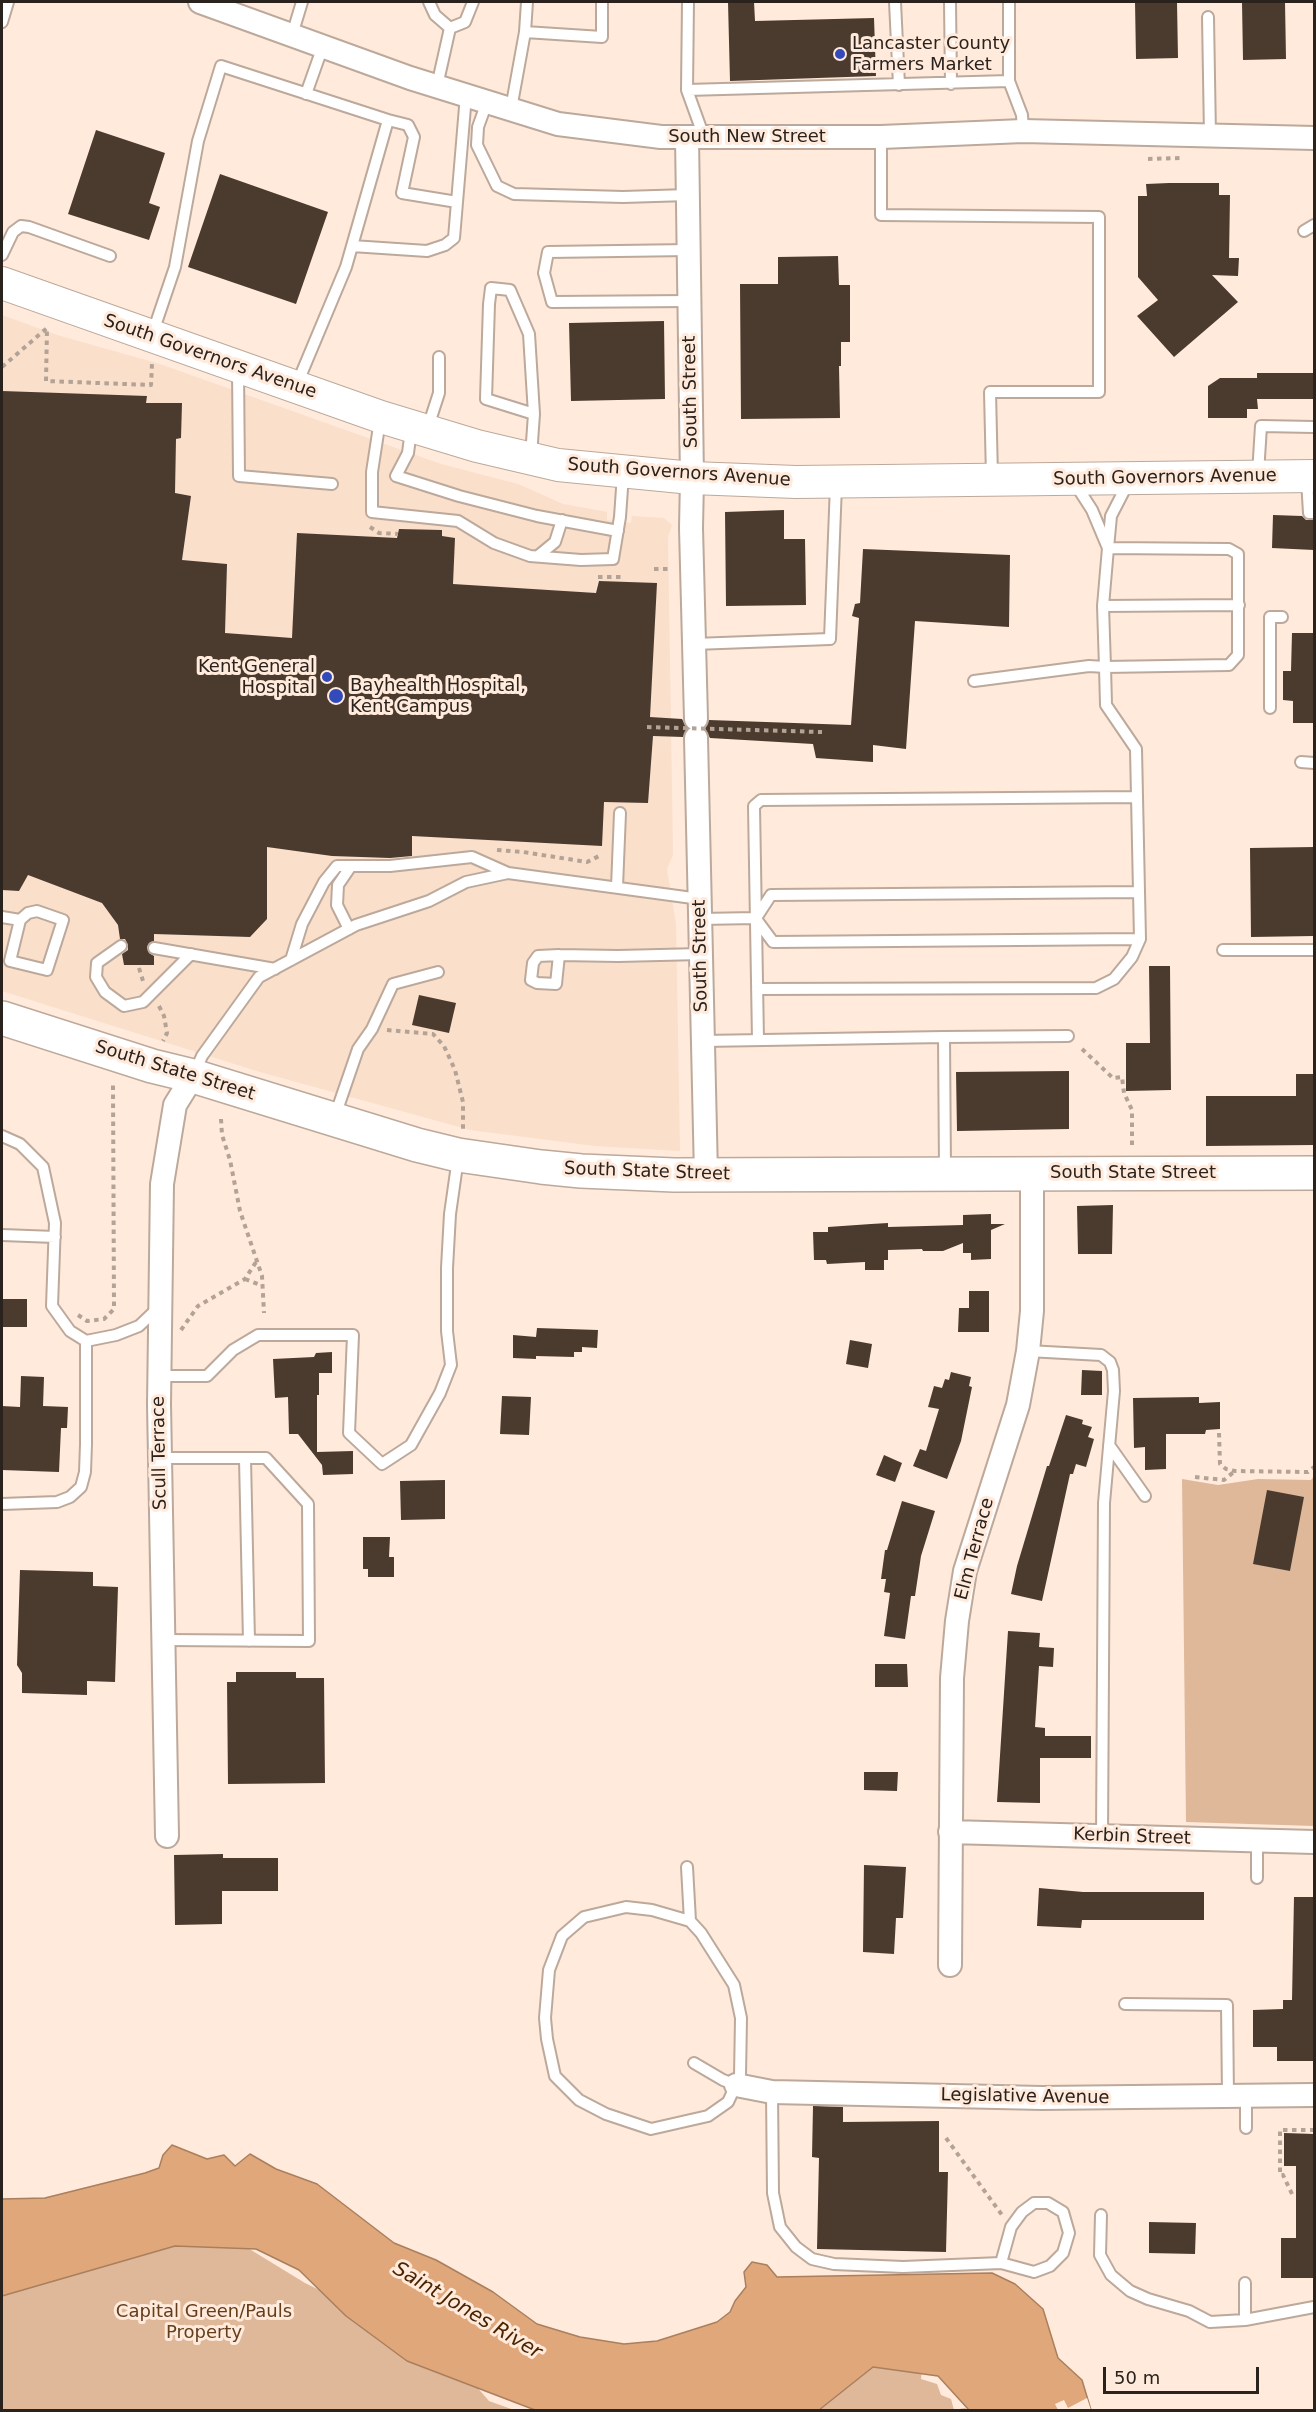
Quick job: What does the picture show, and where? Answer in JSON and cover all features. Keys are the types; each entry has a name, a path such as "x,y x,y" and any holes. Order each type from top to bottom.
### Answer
{"main road":[{"name":"South Governors Avenue","path":"2,283 152,346 238,366 381,417 477,446 558,465 692,478 836,482 1310,476"},
{"name":"South State Street","path":"2,1018 152,1066 193,1076 417,1145 461,1142 581,1171 706,1175 1314,1173"}],"street":[{"name":"South New Street","path":"200,2 437,86 558,124 661,137 881,137 1023,132 1314,138"},
{"name":"South Street","path":"695,137 688,195 691,528 706,1175"},
{"name":"Scull Terrace","path":"167,1836 159,1376 162,1184 176,1105 193,1076"},
{"name":"Elm Terrace","path":"950,1965 952,1678 957,1621 965,1572 1018,1405 1028,1351 1032,1311 1032,1173"},
{"name":"Kerbin Street","path":"950,1832 1314,1842"},
{"name":"Legislative Avenue","path":"736,2085 772,2092 1042,2098 1314,2095"}],"lane":[{"path":"2,22 8,2"},
{"path":"292,35 302,2"},
{"path":"429,2 435,15 450,28"},
{"path":"450,28 465,22 473,2"},
{"path":"511,109 525,32 526,2"},
{"path":"525,32 602,37 602,2"},
{"path":"688,2 687,90 695,137"},
{"path":"895,2 899,85"},
{"path":"950,2 951,84"},
{"path":"1009,2 1009,81 1022,115 1023,132"},
{"path":"1208,17 1210,136"},
{"path":"437,86 450,28"},
{"path":"306,93 323,46"},
{"path":"152,346 175,267 198,141 221,66 408,125 414,137 402,193 457,202"},
{"path":"687,90 1009,81"},
{"path":"477,99 477,145 498,186 514,194 623,197 688,195"},
{"path":"352,246 427,251 445,245 454,238 457,202 477,99"},
{"path":"296,387 346,267 388,120"},
{"path":"881,137 881,215 1100,217 1099,392 990,392 993,480"},
{"path":"1304,231 1314,225"},
{"path":"2,255 12,232 21,226 110,256"},
{"path":"689,250 548,252 544,273 552,302 690,301"},
{"path":"530,459 534,414 529,334 510,290 491,288 486,399 534,414"},
{"path":"439,357 439,393 396,476 459,496 537,516 618,531"},
{"path":"238,366 239,476 332,484"},
{"path":"381,417 372,472 372,512 458,521 494,543 530,556 581,560 613,559 618,531 623,471"},
{"path":"1258,477 1262,426 1314,427"},
{"path":"1310,476 1309,513 1314,513"},
{"path":"757,989 1096,988 1114,979 1132,957 1140,939 1136,749 1106,705 1103,606 1111,516 1130,479"},
{"path":"1072,480 1092,510 1108,548"},
{"path":"694,644 830,639 836,482"},
{"path":"538,556 555,542 562,520"},
{"path":"974,681 1089,666 1229,665 1238,655 1238,554 1229,549 1108,548"},
{"path":"1103,606 1239,605"},
{"path":"1270,708 1270,617 1282,617"},
{"path":"1301,762 1314,763"},
{"path":"758,1040 754,806 761,800 1137,797"},
{"path":"617,888 621,813"},
{"path":"291,960 302,924 324,882 337,866 390,866 472,858 508,873 617,888 700,909 756,918 773,942 1140,939"},
{"path":"349,929 337,905 338,885 351,866"},
{"path":"193,1076 202,1056 259,977 349,929 429,901 466,882 508,873"},
{"path":"756,918 771,895 1139,892"},
{"path":"37,911 63,920 48,970 10,961 20,920 28,913 37,911"},
{"path":"2,917 20,920"},
{"path":"121,946 97,963 96,978 105,992 124,1006 142,1002 190,954"},
{"path":"154,948 275,969"},
{"path":"1223,950 1314,950"},
{"path":"559,955 701,954"},
{"path":"334,1120 358,1048 372,1029 393,984 438,972"},
{"path":"703,1041 1068,1036"},
{"path":"944,1037 945,1174"},
{"path":"2,1136 20,1144 44,1167 56,1223 52,1306 70,1331 86,1341 116,1335 139,1326 160,1306"},
{"path":"159,1376 207,1376 233,1350 258,1335 352,1335 349,1433 381,1464 411,1445 440,1393 451,1365 447,1331 447,1268 450,1214 461,1142"},
{"path":"2,1235 55,1237"},
{"path":"2,1504 57,1502 70,1497 81,1487 85,1472 86,1444 86,1341"},
{"path":"1028,1351 1101,1355 1110,1362 1113,1370 1114,1391 1104,1503 1102,1836"},
{"path":"1109,1445 1145,1496"},
{"path":"160,1458 266,1458 308,1504 309,1641 164,1640"},
{"path":"245,1459 249,1641"},
{"path":"1257,1840 1257,1878"},
{"path":"687,1867 690,1921"},
{"path":"626,1907 652,1910 690,1921 701,1933 734,1985 741,2018 740,2076 728,2102 708,2116 651,2129 615,2117 579,2100 555,2076 545,2018 549,1970 562,1936 584,1917 626,1907"},
{"path":"1125,2004 1227,2006 1237,2097 1246,2128"},
{"path":"694,2063 736,2085"},
{"path":"772,2092 773,2193 780,2227 796,2247 812,2259 834,2264 903,2267 1001,2263 1034,2272 1050,2266 1063,2253 1070,2233 1063,2212 1048,2203 1034,2203 1022,2212 1011,2227 1001,2263"},
{"path":"1101,2216 1100,2255 1110,2275 1130,2291 1148,2299 1189,2311 1210,2322 1245,2320 1314,2307"},
{"path":"1245,2283 1245,2320"}],"path":[{"path":"2,367 47,328 46,381 150,385 152,346"},
{"path":"654,569 675,570"},
{"path":"647,727 822,732"},
{"path":"488,849 587,862 599,856"},
{"path":"139,968 144,984"},
{"path":"159,1005 164,1016 167,1034 162,1042"},
{"path":"386,1030 433,1034 444,1046 455,1070 463,1102 461,1142"},
{"path":"1082,1049 1113,1078 1122,1077 1124,1093 1132,1110 1132,1155"},
{"path":"69,1309 87,1321 104,1319 114,1309 112,1084"},
{"path":"221,1119 222,1135 230,1160 240,1211 262,1276 264,1313"},
{"path":"179,1333 198,1306 244,1279 256,1262"},
{"path":"244,1279 263,1286"},
{"path":"1219,1433 1220,1464 1226,1469 1308,1472 1314,1467"},
{"path":"1195,1477 1224,1480 1235,1471"},
{"path":"1292,2194 1283,2175 1280,2175 1280,2130 1314,2130"},
{"path":"946,2138 1011,2227"}],"shaded area":[{"name":"Bayhealth Hospital, Kent Campus","path":"2,315 57,335 160,364 441,464 518,484 563,504 607,512 607,520 631,523 632,516 664,518 672,525 668,537 673,855 667,869 676,924 680,1151 595,1146 470,1130 260,1072 2,991"}],"green space":[{"path":"1314,1476 1314,1826 1186,1822 1182,1479 1218,1485 1258,1479 1311,1480"},
{"name":"Capital Green/Pauls Property","path":"220,2231 305,2283 344,2302 476,2386 489,2401 514,2410 2,2410 2,2265"},
{"path":"923,2360 921,2379 937,2384 941,2395 951,2399 954,2410 721,2410 754,2379"}],"water":[{"name":"Saint Jones River","path":"172,2145 207,2159 224,2155 235,2166 250,2154 276,2169 317,2184 394,2243 436,2260 493,2292 537,2324 580,2337 624,2344 657,2341 717,2322 730,2312 746,2287 744,2272 752,2262 767,2265 777,2277 992,2273 1015,2284 1043,2309 1058,2358 1082,2380 1091,2410 969,2410 938,2376 873,2367 819,2410 535,2410 407,2361 346,2316 299,2270 256,2249 175,2246 2,2296 2,2199 45,2198 145,2173 159,2168 163,2155"}],"pier":[{"path":"1087,2398 1091,2410 1058,2410 1055,2404 1064,2400 1068,2408"}],"building":[{"path":"728,2 754,2 755,21 874,18 876,76 730,81"},
{"path":"1135,2 1177,2 1178,58 1136,59"},
{"path":"1242,2 1285,2 1286,59 1243,60"},
{"path":"96,130 165,153 149,203 160,207 149,240 68,214"},
{"path":"220,174 328,212 296,304 188,267"},
{"path":"1219,183 1219,195 1230,195 1229,258 1239,258 1238,276 1212,275 1238,302 1174,357 1137,316 1158,300 1138,277 1138,196 1147,196 1146,184"},
{"path":"838,256 839,285 850,285 850,342 841,342 841,366 839,366 840,418 741,419 740,284 778,284 778,257"},
{"path":"664,321 665,399 571,401 569,323"},
{"path":"1257,373 1314,373 1314,399 1257,399 1258,409 1247,409 1247,418 1208,418 1208,386 1220,378 1257,378"},
{"name":"Kent General Hospital","path":"2,391 147,396 146,403 182,403 181,438 176,439 175,493 191,496 182,560 227,564 225,633 292,638 297,533 397,538 399,529 442,530 442,536 455,538 453,584 596,593 599,581 657,583 650,717 682,719 687,728 683,737 653,736 648,803 604,802 602,846 412,836 412,856 390,858 332,856 267,847 267,919 250,937 154,934 154,941 147,947 149,953 154,956 154,965 124,965 122,954 128,950 128,945 125,939 120,939 118,925 102,903 28,875 19,891 2,890"},
{"path":"784,510 784,539 805,539 806,605 726,606 725,512"},
{"path":"1273,515 1302,516 1306,520 1314,520 1314,550 1272,548"},
{"path":"863,549 1010,555 1009,627 915,621 906,749 873,745 873,762 816,758 813,744 710,738 705,729 709,720 851,725 859,618 852,616 855,604 860,603"},
{"path":"1292,633 1314,633 1314,723 1293,723 1293,701 1283,700 1283,671 1291,671"},
{"path":"1314,847 1314,936 1251,937 1250,848"},
{"path":"1149,966 1170,966 1171,1090 1126,1091 1126,1043 1150,1043"},
{"path":"419,995 456,1003 449,1033 412,1025"},
{"path":"1069,1071 1069,1129 957,1131 956,1072"},
{"path":"1296,1074 1314,1074 1314,1145 1206,1146 1206,1096 1296,1096"},
{"path":"1113,1205 1112,1254 1078,1254 1077,1206"},
{"path":"991,1214 991,1224 1005,1224 991,1230 991,1259 971,1260 971,1253 963,1253 963,1243 943,1251 888,1250 888,1260 884,1260 884,1270 865,1270 865,1262 827,1264 826,1260 814,1260 813,1232 828,1232 828,1227 888,1223 888,1227 963,1225 963,1215"},
{"path":"969,1291 989,1291 989,1332 958,1332 959,1308 969,1308"},
{"path":"2,1299 27,1299 27,1327 2,1327"},
{"path":"537,1328 598,1330 597,1348 582,1347 582,1352 574,1352 574,1357 513,1358 513,1335 536,1337"},
{"path":"850,1340 872,1344 868,1368 846,1364"},
{"path":"332,1352 332,1373 319,1373 317,1452 353,1451 353,1474 323,1475 322,1465 298,1434 289,1434 288,1397 275,1398 273,1359 314,1357 316,1353"},
{"path":"1082,1370 1102,1371 1102,1395 1081,1395"},
{"path":"951,1372 971,1377 969,1386 972,1387 961,1441 947,1479 913,1466 920,1449 926,1451 939,1409 928,1407 934,1386 942,1388 945,1379 949,1380"},
{"path":"21,1376 44,1377 43,1406 68,1407 67,1428 61,1428 59,1472 2,1470 2,1406 20,1407"},
{"path":"502,1396 531,1397 529,1435 500,1434"},
{"path":"1199,1397 1199,1403 1220,1402 1220,1429 1206,1430 1205,1434 1166,1434 1166,1469 1145,1470 1145,1447 1134,1448 1133,1398"},
{"path":"1066,1415 1083,1420 1082,1424 1092,1427 1088,1437 1094,1439 1086,1467 1076,1464 1073,1474 1070,1474 1042,1601 1011,1594 1017,1566 1047,1466 1049,1466"},
{"path":"884,1455 902,1463 895,1482 876,1475"},
{"path":"445,1480 445,1519 401,1520 400,1481"},
{"path":"1267,1490 1304,1497 1290,1571 1253,1564"},
{"path":"902,1501 935,1511 921,1556 915,1596 911,1596 905,1639 884,1636 890,1593 884,1592 886,1579 881,1579 885,1550 887,1550"},
{"path":"363,1537 390,1537 389,1557 394,1557 394,1577 368,1577 368,1569 363,1569"},
{"path":"20,1570 93,1572 93,1586 118,1587 115,1682 87,1681 87,1695 22,1693 22,1673 17,1665"},
{"path":"1008,1631 1040,1633 1039,1647 1054,1648 1053,1667 1039,1666 1035,1727 1045,1728 1045,1736 1091,1736 1091,1758 1040,1758 1040,1803 997,1802"},
{"path":"875,1664 907,1664 908,1687 875,1687"},
{"path":"236,1672 296,1672 296,1678 324,1678 325,1783 228,1784 227,1682 236,1682"},
{"path":"864,1772 898,1772 897,1791 864,1790"},
{"path":"223,1854 223,1858 278,1858 278,1891 222,1891 222,1924 175,1925 174,1855"},
{"path":"864,1865 906,1867 903,1918 896,1918 894,1954 863,1952"},
{"path":"1039,1888 1083,1892 1204,1892 1204,1920 1082,1920 1081,1928 1037,1926"},
{"path":"1294,1897 1314,1897 1314,2061 1277,2061 1277,2047 1253,2047 1253,2010 1283,2009 1283,2000 1292,2000"},
{"path":"813,2106 843,2107 843,2122 939,2121 939,2172 948,2172 946,2252 817,2249 819,2158 812,2157"},
{"path":"1284,2133 1314,2134 1314,2278 1281,2278 1281,2238 1296,2238 1296,2166 1284,2166"},
{"path":"1149,2222 1196,2223 1195,2254 1149,2253"}],"place":[{"name":"Lancaster County Farmers Market","path":"840,54"},
{"name":"Kent General Hospital","path":"327,677"},
{"name":"Bayhealth Hospital, Kent Campus","path":"336,696"}]}
